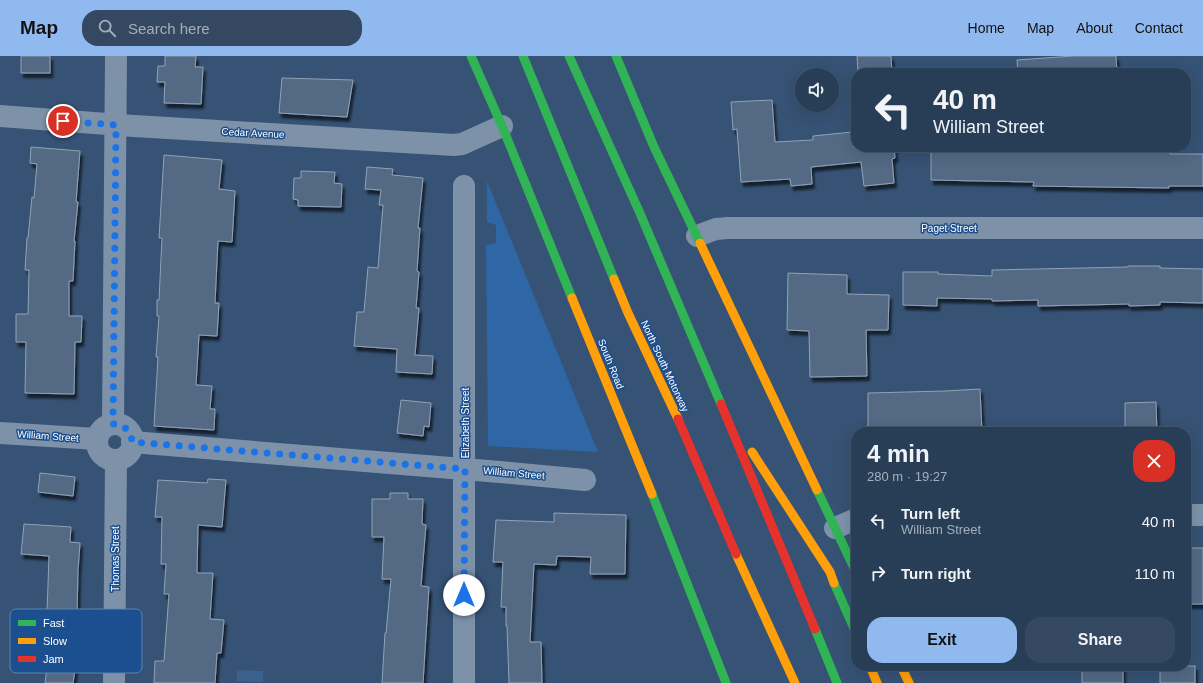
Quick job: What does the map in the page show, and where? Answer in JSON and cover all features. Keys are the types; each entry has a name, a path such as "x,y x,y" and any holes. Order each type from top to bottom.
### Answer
{"main road":[{"name":"South Road","path":"471,56 502,126 519,171 637,456 726,683"},
{"name":"North South Motorway","path":"523,56 628,313 684,432 749,585 795,683"},
{"path":"569,56 724,407 837,683"},
{"path":"616,56 654,147 851,562"},
{"path":"724,407 830,572 851,622"},
{"path":"749,585 765,638"},
{"path":"872,671 877,683"},
{"path":"903,671 909,683"}],"street":[{"path":"113,424 116,56"},
{"name":"Cedar Avenue","path":"0,116 116,125 454,145 462,144 502,126"},
{"name":"Elizabeth Street","path":"464,186 464,683"},
{"name":"Paget Street","path":"697,236 716,229 728,228 1203,228"},
{"path":"113,424 124,427 131,436 132,442 130,451 126,456 116,460 104,456 99,451 97,439 100,432 104,428 113,424"},
{"name":"William Street","path":"0,433 97,439"},
{"name":"William Street","path":"132,442 586,480"},
{"name":"Thomas Street","path":"115,609 116,460"},
{"path":"1191,515 1203,515"},
{"path":"835,528 851,521"},
{"name":"Thomas Street","path":"114,673 114,683"}],"shaded area":[{"path":"487,181 598,452 488,446 486,245 496,243 496,225 487,222"},
{"path":"237,670 263,671 263,682 237,681"}],"building":[{"path":"21,56 50,56 50,73 21,73"},
{"path":"165,56 196,56 195,67 203,67 201,104 164,103 165,82 157,82 158,66 165,66"},
{"path":"857,56 891,56 892,68 858,68"},
{"path":"1073,56 1116,56 1117,68 1018,68 1017,60"},
{"path":"282,78 353,80 347,117 279,113"},
{"path":"772,100 775,142 813,140 813,136 851,132 851,152 894,152 895,158 892,159 894,183 864,186 861,162 811,167 812,184 791,186 790,179 741,182 737,129 733,130 731,102"},
{"path":"31,147 80,151 76,202 78,202 74,241 73,281 69,281 69,316 82,316 81,342 75,342 74,394 25,393 26,342 16,342 16,314 28,314 29,270 25,270 27,238 32,197 34,198 37,164 30,163"},
{"path":"931,152 1170,152 1170,154 1203,154 1203,186 1169,186 1169,188 1033,186 1034,182 931,180"},
{"path":"164,155 222,160 219,189 235,191 232,242 218,241 215,303 219,303 217,336 199,335 196,385 212,386 210,409 215,409 214,430 154,426 159,316 157,316 157,300 159,300 162,238 159,238"},
{"path":"367,167 393,169 392,175 423,178 418,228 420,228 417,271 419,272 416,308 419,308 415,355 433,356 432,374 396,372 397,349 354,346 357,312 364,312 368,267 378,268 383,205 379,205 381,190 365,189"},
{"path":"301,171 335,172 334,183 342,184 341,207 298,206 298,200 293,199 294,178 301,178"},
{"path":"1160,266 1160,268 1203,269 1203,303 1160,302 1160,305 1129,306 1129,304 1038,306 1038,300 992,301 992,299 937,298 937,306 903,305 903,272 938,272 938,274 992,276 992,270"},
{"path":"788,273 847,275 847,294 889,295 888,330 866,330 867,376 810,377 809,331 787,330"},
{"path":"980,389 982,427 868,427 868,393"},
{"path":"401,400 431,403 429,427 424,426 423,436 397,433"},
{"path":"1156,402 1157,427 1125,427 1125,403"},
{"path":"40,473 75,477 73,496 38,492"},
{"path":"208,479 226,480 222,527 198,525 197,573 213,573 210,619 224,620 221,653 217,653 215,683 154,683 155,661 164,661 169,594 164,594 166,564 161,564 162,517 155,517 158,480 207,483"},
{"path":"390,493 408,493 408,499 423,499 422,524 426,525 421,586 429,587 423,683 382,683 385,633 391,579 382,579 384,537 372,537 372,499 390,499"},
{"path":"554,513 626,515 625,574 590,574 591,557 557,556 556,565 534,564 530,642 541,642 542,683 509,683 506,607 501,607 503,562 493,562 496,520 554,522"},
{"path":"24,524 71,527 70,542 80,543 77,609 47,609 49,556 21,554"},
{"path":"1191,548 1203,548 1203,604 1191,604"},
{"path":"1191,666 1195,666 1195,683 1160,683 1160,671 1191,671"},
{"path":"1082,671 1123,671 1123,683 1082,683"},
{"path":"46,673 74,673 73,683 45,683"}],"traffic: fast":[{"path":"471,56 502,126 572,298"},
{"path":"523,56 614,279"},
{"path":"569,56 639,211 721,404"},
{"path":"616,56 654,147 700,243"},
{"path":"817,490 851,561"},
{"path":"652,494 726,683"},
{"path":"834,583 851,622"},
{"path":"815,629 837,683"}],"traffic: slow":[{"path":"700,243 817,490"},
{"path":"614,279 628,313 678,419"},
{"path":"572,298 652,494"},
{"path":"752,452 830,572 834,583"},
{"path":"736,554 795,683"},
{"path":"872,671 877,683"},
{"path":"903,671 909,683"}],"traffic: jam":[{"path":"721,404 815,629"},
{"path":"678,419 736,554"}],"route":[{"path":"63,121 116,125 113,424 124,427 131,436 132,442 465,469 464,595"}]}
